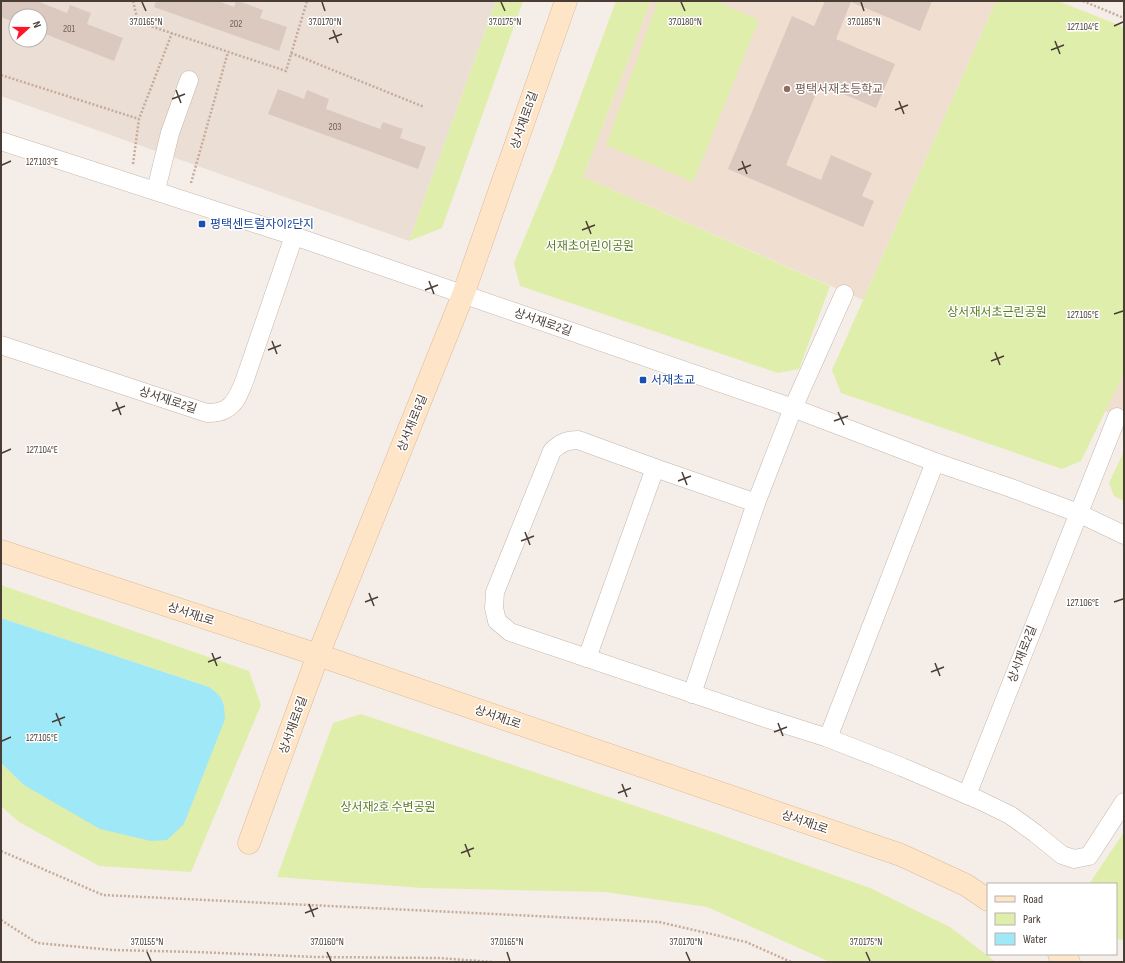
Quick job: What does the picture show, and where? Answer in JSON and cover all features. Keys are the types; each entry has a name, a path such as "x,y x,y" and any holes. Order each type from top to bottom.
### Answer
{"street":[{"name":"상서재로6길","path":"250,843 318,655 463,295 566,1"},
{"path":"156,190 170,133 189,80"},
{"name":"상서재로2길","path":"1,141 294,236 793,408 936,462 1012,488 1078,513 1124,535"},
{"name":"상서재로2길","path":"1,345 207,413 227,409 237,398 244,382 294,236"},
{"path":"692,694 756,503 793,408 844,294"},
{"path":"1078,513 1117,417"},
{"path":"756,503 578,440 569,440 558,445 552,451 495,592 494,608 497,620 510,632 692,694 828,738 902,767 1010,815 1062,855 1074,859 1089,856 1124,802"},
{"path":"828,738 936,462"},
{"path":"587,658 655,468"},
{"name":"상서재로2길","path":"967,795 1078,513"},
{"name":"상서재1로","path":"1,551 318,655 901,855 966,885 987,899"},
{"path":"1060,955 1069,962"}],"path":[{"path":"133,1 138,22 286,71 307,1"},
{"path":"1083,1 1124,18"},
{"path":"130,182 139,119 172,33"},
{"path":"186,200 228,52"},
{"path":"292,53 424,107"},
{"path":"1,75 139,119"},
{"path":"1,851 103,895 659,922 746,942 791,962"},
{"path":"1,920 37,942 113,950 316,957 439,958 492,962"}],"shaded area":[{"name":"평택센트럴자이2단지","path":"1,1 496,1 409,241 1,96"},
{"name":"평택서재초등학교","path":"651,1 996,1 863,300 583,177"},
{"path":"1124,373 1124,421 1105,411"}],"green space":[{"path":"496,1 523,1 442,228 409,241"},
{"name":"서재초어린이공원","path":"616,1 651,1 583,177 830,286 799,369 778,373 520,286 514,263 555,165"},
{"path":"658,1 716,1 759,20 693,182 606,145"},
{"name":"상서재서초근린공원","path":"996,1 1058,1 1124,27 1124,373 1081,461 1062,469 841,393 832,370"},
{"path":"1124,451 1124,501 1114,496 1109,483"},
{"path":"1,585 249,671 261,705 191,872 99,866 19,822 1,806 1,763 24,785 209,687 1,618"},
{"name":"상서재2호 수변공원","path":"361,714 716,833 870,888 950,927 996,962 830,962 707,907 605,892 421,888 277,877 333,723"},
{"path":"1124,832 1124,940 1117,939 1117,883 1090,883"}],"water":[{"path":"1,618 209,687 218,694 223,704 225,719 184,824 167,840 151,841 100,829 24,785 1,763"}],"building":[{"path":"1,1 37,1 67,13 70,5 91,13 87,24 123,38 114,61 48,35 48,8 8,8 8,20 1,17"},
{"path":"156,1 218,1 234,7 236,1 238,1 263,10 260,18 287,27 279,51 154,7"},
{"path":"825,1 932,1 920,31 851,2 836,39 895,64 876,108 820,84 786,165 821,180 831,155 872,173 862,196 874,201 863,227 728,169 792,16 814,26"},
{"path":"278,89 304,99 307,90 329,99 326,109 380,129 383,122 403,129 400,138 426,147 418,169 268,114"}],"place":[{"name":"평택서재초등학교","path":"787,89"},
{"name":"평택센트럴자이2단지","path":"202,224"},
{"name":"서재초교","path":"643,380"}]}
